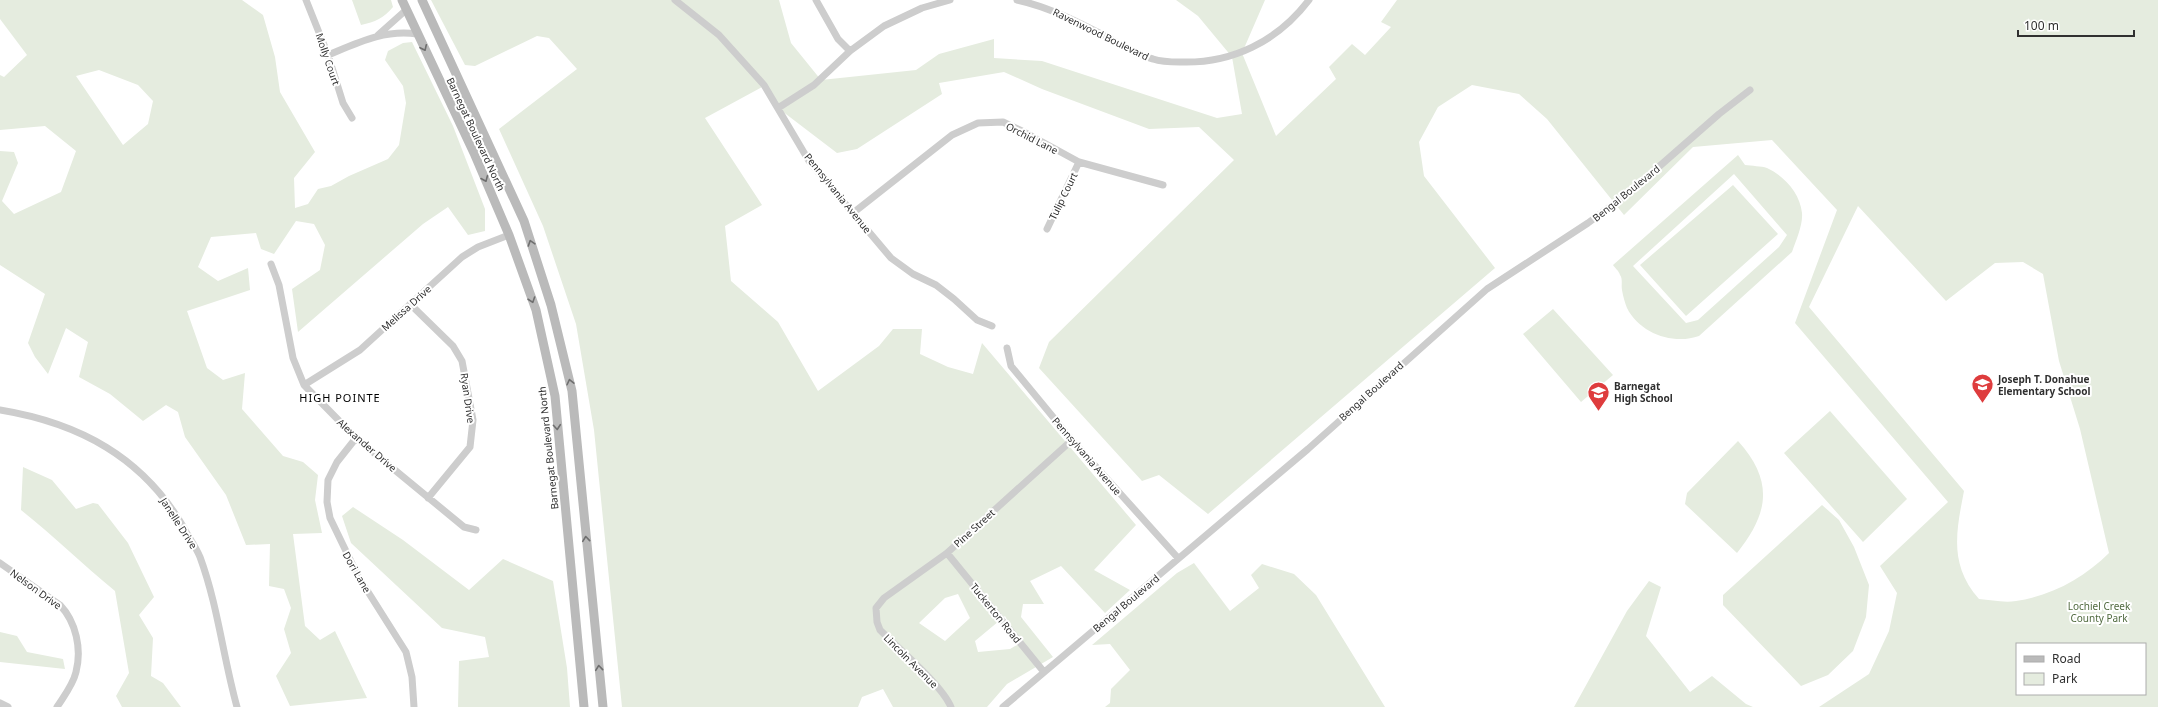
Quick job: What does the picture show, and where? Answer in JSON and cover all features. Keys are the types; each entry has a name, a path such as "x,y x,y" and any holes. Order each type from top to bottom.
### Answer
{"street":[{"name":"Molly Court","path":"306,0 328,55 343,102 352,118"},
{"name":"Barnegat Boulevard North","path":"402,0 474,153 509,235 536,310 555,396 584,707"},
{"name":"Barnegat Boulevard North","path":"422,0 524,221 551,305 572,391 603,707"},
{"name":"Pennsylvania Avenue","path":"675,0 719,35 764,85 809,160 891,258 912,274 936,285 977,320 992,326"},
{"path":"816,0 838,39 850,51"},
{"path":"778,108 814,85 850,51 900,16 950,0"},
{"name":"Ravenwood Boulevard","path":"1017,0 1052,11 1076,21 1154,60 1197,63 1239,54 1257,46 1287,25 1309,0"},
{"path":"378,35 406,10"},
{"path":"328,55 378,35 408,32 417,34"},
{"name":"Bengal Boulevard","path":"1003,707 1308,449 1487,289 1588,223 1630,192 1719,114 1750,90"},
{"name":"Orchid Lane","path":"853,213 952,135 978,123 1003,122 1079,162 1163,185"},
{"name":"Tulip Court","path":"1047,229 1079,162"},
{"name":"Melissa Drive","path":"304,385 360,350 462,257 478,247 509,235"},
{"name":"Alexander Drive","path":"271,264 279,285 293,358 304,385 356,438 464,527 476,530"},
{"name":"Ryan Drive","path":"410,304 453,346 462,361 473,420 470,447 428,498"},
{"name":"Pennsylvania Avenue","path":"1007,348 1011,366 1072,440 1178,558"},
{"name":"Janelle Drive","path":"0,410 28,415 57,423 95,440 125,460 152,485 170,505 199,555 213,597 237,707"},
{"name":"Dori Lane","path":"356,438 337,462 328,480 327,502 330,518 358,576 406,652 412,677 414,707"},
{"name":"Pine Street","path":"876,613 876,608 884,598 947,553 1072,440"},
{"name":"Tuckerton Road","path":"947,553 1044,672"},
{"name":"Nelson Drive","path":"0,563 60,605 67,613 72,623 78,646 76,672 72,684 57,707"},
{"name":"Lincoln Avenue","path":"876,613 880,630 937,687 948,700 951,707"},
{"path":"0,703 8,707"}],"green space":[{"path":"0,0 242,0 263,15 275,57 280,92 315,152 294,178 295,208 308,204 318,189 331,186 349,176 388,159 399,145 406,103 403,86 385,60 388,51 403,43 412,42 453,126 485,209 485,231 468,235 448,207 423,224 298,332 292,289 320,270 325,245 314,224 296,221 274,254 261,249 256,233 211,237 198,267 218,281 248,268 250,290 187,311 207,368 223,380 245,373 242,409 283,456 303,462 318,475 315,500 322,533 293,534 305,626 320,640 335,631 367,698 290,706 276,676 291,653 284,629 291,608 284,589 269,586 270,544 246,545 226,495 185,437 178,412 166,405 143,421 110,394 79,377 88,342 66,328 48,374 35,357 28,343 45,294 0,265 0,151 14,152 18,163 2,201 14,214 61,192 76,151 45,126 0,130 0,75 4,77 27,55 0,19","holes":["99,70 138,85 153,101 148,124 123,145 76,76"]},
{"path":"352,0 391,0 393,7 379,19 361,25"},
{"name":"Lochiel Creek County Park","path":"431,0 779,0 791,43 821,80 916,70 939,54 994,39 994,58 1042,61 1217,118 1242,114 1232,57 1198,16 1176,0 1265,0 1242,53 1276,136 1336,79 1329,67 1352,44 1365,55 1391,27 1381,22 1397,0 2158,0 2158,707 1819,707 1869,674 1889,631 1897,593 1880,566 1948,502 1795,323 1837,210 1772,140 1693,147 1624,215 1547,119 1519,94 1472,85 1438,107 1419,142 1424,176 1495,268 1208,514 1159,475 1142,481 1039,368 1049,342 1234,160 1199,127 1149,129 1042,89 1004,72 939,83 942,94 857,149 837,153 778,108 764,86 705,118 762,205 725,226 731,281 778,322 818,391 879,346 893,329 922,329 920,354 948,367 973,374 982,343 1136,525 1094,570 1130,590 1105,613 1061,566 1030,581 1044,604 1023,604 1021,617 1053,657 1007,684 987,707 893,707 883,689 862,697 858,707 622,707 594,430 576,324 543,226 499,129 577,69 549,38 537,36 475,66 465,65","holes":["1858,206 1946,301 1995,263 2023,262 2043,274 2059,361 2080,429 2109,553 2078,578 2042,595 2011,602 1979,599 1969,586 1963,574 1957,548 1957,534 1964,491 1809,307","958,594 970,618 945,641 919,623 945,598","1005,616 1020,643 1010,649 978,652 975,641"]},
{"path":"1738,155 1745,165 1767,168 1785,180 1795,192 1801,206 1802,218 1792,252 1699,336 1679,339 1669,338 1649,331 1640,325 1627,308 1622,292 1622,280 1619,272 1613,265","holes":["1734,174 1787,235 1779,247 1698,320 1686,323 1633,266"]},
{"path":"1733,185 1778,234 1686,316 1640,265"},
{"path":"1553,309 1613,375 1581,402 1523,334"},
{"path":"1830,411 1907,499 1863,542 1784,453"},
{"path":"1738,441 1750,456 1758,470 1762,483 1763,497 1761,511 1756,524 1737,553 1685,504 1687,493"},
{"path":"23,467 52,480 76,509 93,503 98,504 128,543 154,597 139,615 153,638 151,676 163,683 181,707 122,707 116,696 129,673 115,591 21,510"},
{"path":"1822,505 1839,520 1854,547 1869,585 1866,617 1853,651 1828,675 1801,686 1723,605 1723,595"},
{"path":"353,507 403,540 469,590 503,559 553,581 567,668 570,707 458,707 459,661 489,657 485,637 442,628 351,543 342,516"},
{"path":"1194,563 1230,611 1259,588 1251,575 1262,564 1294,574 1316,595 1385,707 1105,707 1110,703 1111,689 1130,670 1110,644 1092,645 1177,573"},
{"path":"1649,581 1661,587 1646,636 1690,692 1712,676 1746,704 1753,707 1574,707 1627,611"},
{"path":"0,632 17,636 27,652 63,659 65,669 0,662"}],"place":[{"name":"Joseph T. Donahue Elementary School","path":"1983,404"},
{"name":"Barnegat High School","path":"1599,412"}],"district":[{"name":"HIGH POINTE","path":"340,398"}]}
